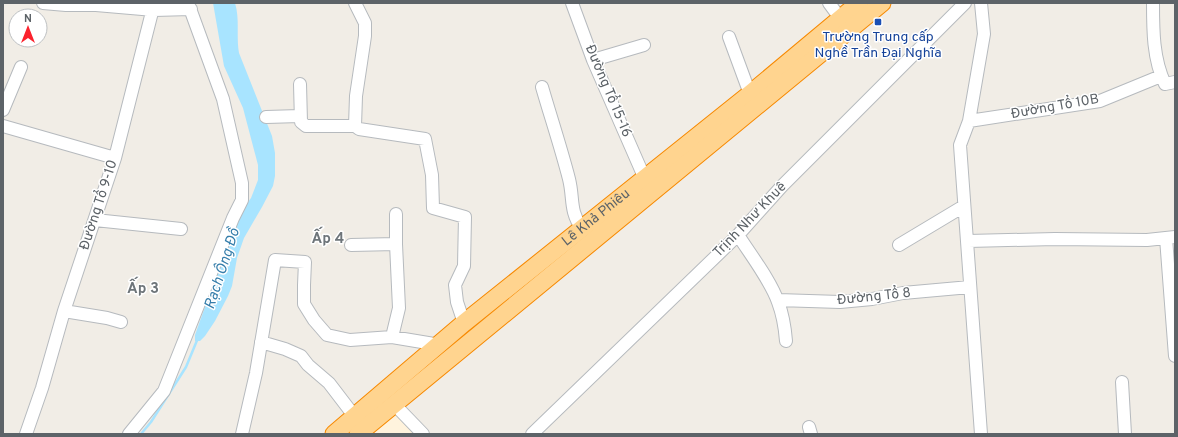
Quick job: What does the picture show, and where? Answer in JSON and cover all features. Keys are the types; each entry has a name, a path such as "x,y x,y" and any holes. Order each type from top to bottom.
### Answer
{"highway":[{"name":"Lê Khả Phiêu","path":"334,434 464,323 750,94 859,3"},
{"name":"Lê Khả Phiêu","path":"358,434 882,3"}],"street":[{"path":"43,3 96,5 154,10 190,6 223,99 242,183 242,200 233,218 164,392 129,434"},
{"path":"355,3 365,23 365,36 356,96 355,126"},
{"name":"Đường Tổ 15-16","path":"572,3 593,60 645,179"},
{"path":"830,3 840,18"},
{"name":"Trịnh Như Khuê","path":"532,434 738,235 782,186 965,3"},
{"path":"981,3 984,34 969,121 960,145 981,434"},
{"path":"1153,3 1155,51 1161,76 1165,84 1175,82"},
{"name":"Đường Tổ 9-10","path":"26,434 42,388 64,311 115,158 152,12 154,10"},
{"path":"729,37 750,94"},
{"path":"593,60 644,45"},
{"path":"3,110 21,67"},
{"name":"Đường Tổ 10B","path":"969,121 1100,101 1161,76"},
{"path":"300,84 300,116 301,122 306,126 355,126 359,129 425,139 432,175 433,208 465,217 464,266 455,285 457,302 464,323"},
{"path":"542,87 569,180 572,208 576,220 582,229"},
{"path":"266,117 300,116"},
{"path":"3,126 115,158"},
{"path":"899,245 964,206"},
{"path":"392,337 399,308 396,214"},
{"path":"95,220 181,229"},
{"path":"738,235 766,278 778,300 784,318 786,341"},
{"path":"968,241 1055,239 1147,240 1171,237 1175,356"},
{"path":"351,245 396,244"},
{"path":"242,434 256,373 275,260 305,262 304,304 314,320 327,334 350,340 392,337 440,345"},
{"name":"Đường Tổ 8","path":"778,300 840,302 970,287"},
{"path":"64,311 107,318 121,322"},
{"path":"261,342 285,349 301,356 308,365 329,383 355,417"},
{"path":"1122,382 1125,434"},
{"path":"395,405 423,434"}],"shaded area":[{"path":"397,409 420,434 368,434"}],"water":[{"path":"213,3 235,3 239,53 272,136 275,153 275,176 273,186 244,238 237,258 232,286 228,296 205,336 200,341 195,341 195,335 237,217 251,198 258,180 258,165 243,108 224,66"}],"waterway":[{"name":"Rạch Ông Đồ","path":"141,434 151,422 186,367 198,338"}],"place":[{"name":"Trường Trung cấp Nghề Trần Đại Nghĩa","path":"878,22"}],"district":[{"name":"Ấp 4","path":"328,239"},
{"name":"Ấp 3","path":"143,289"}]}
